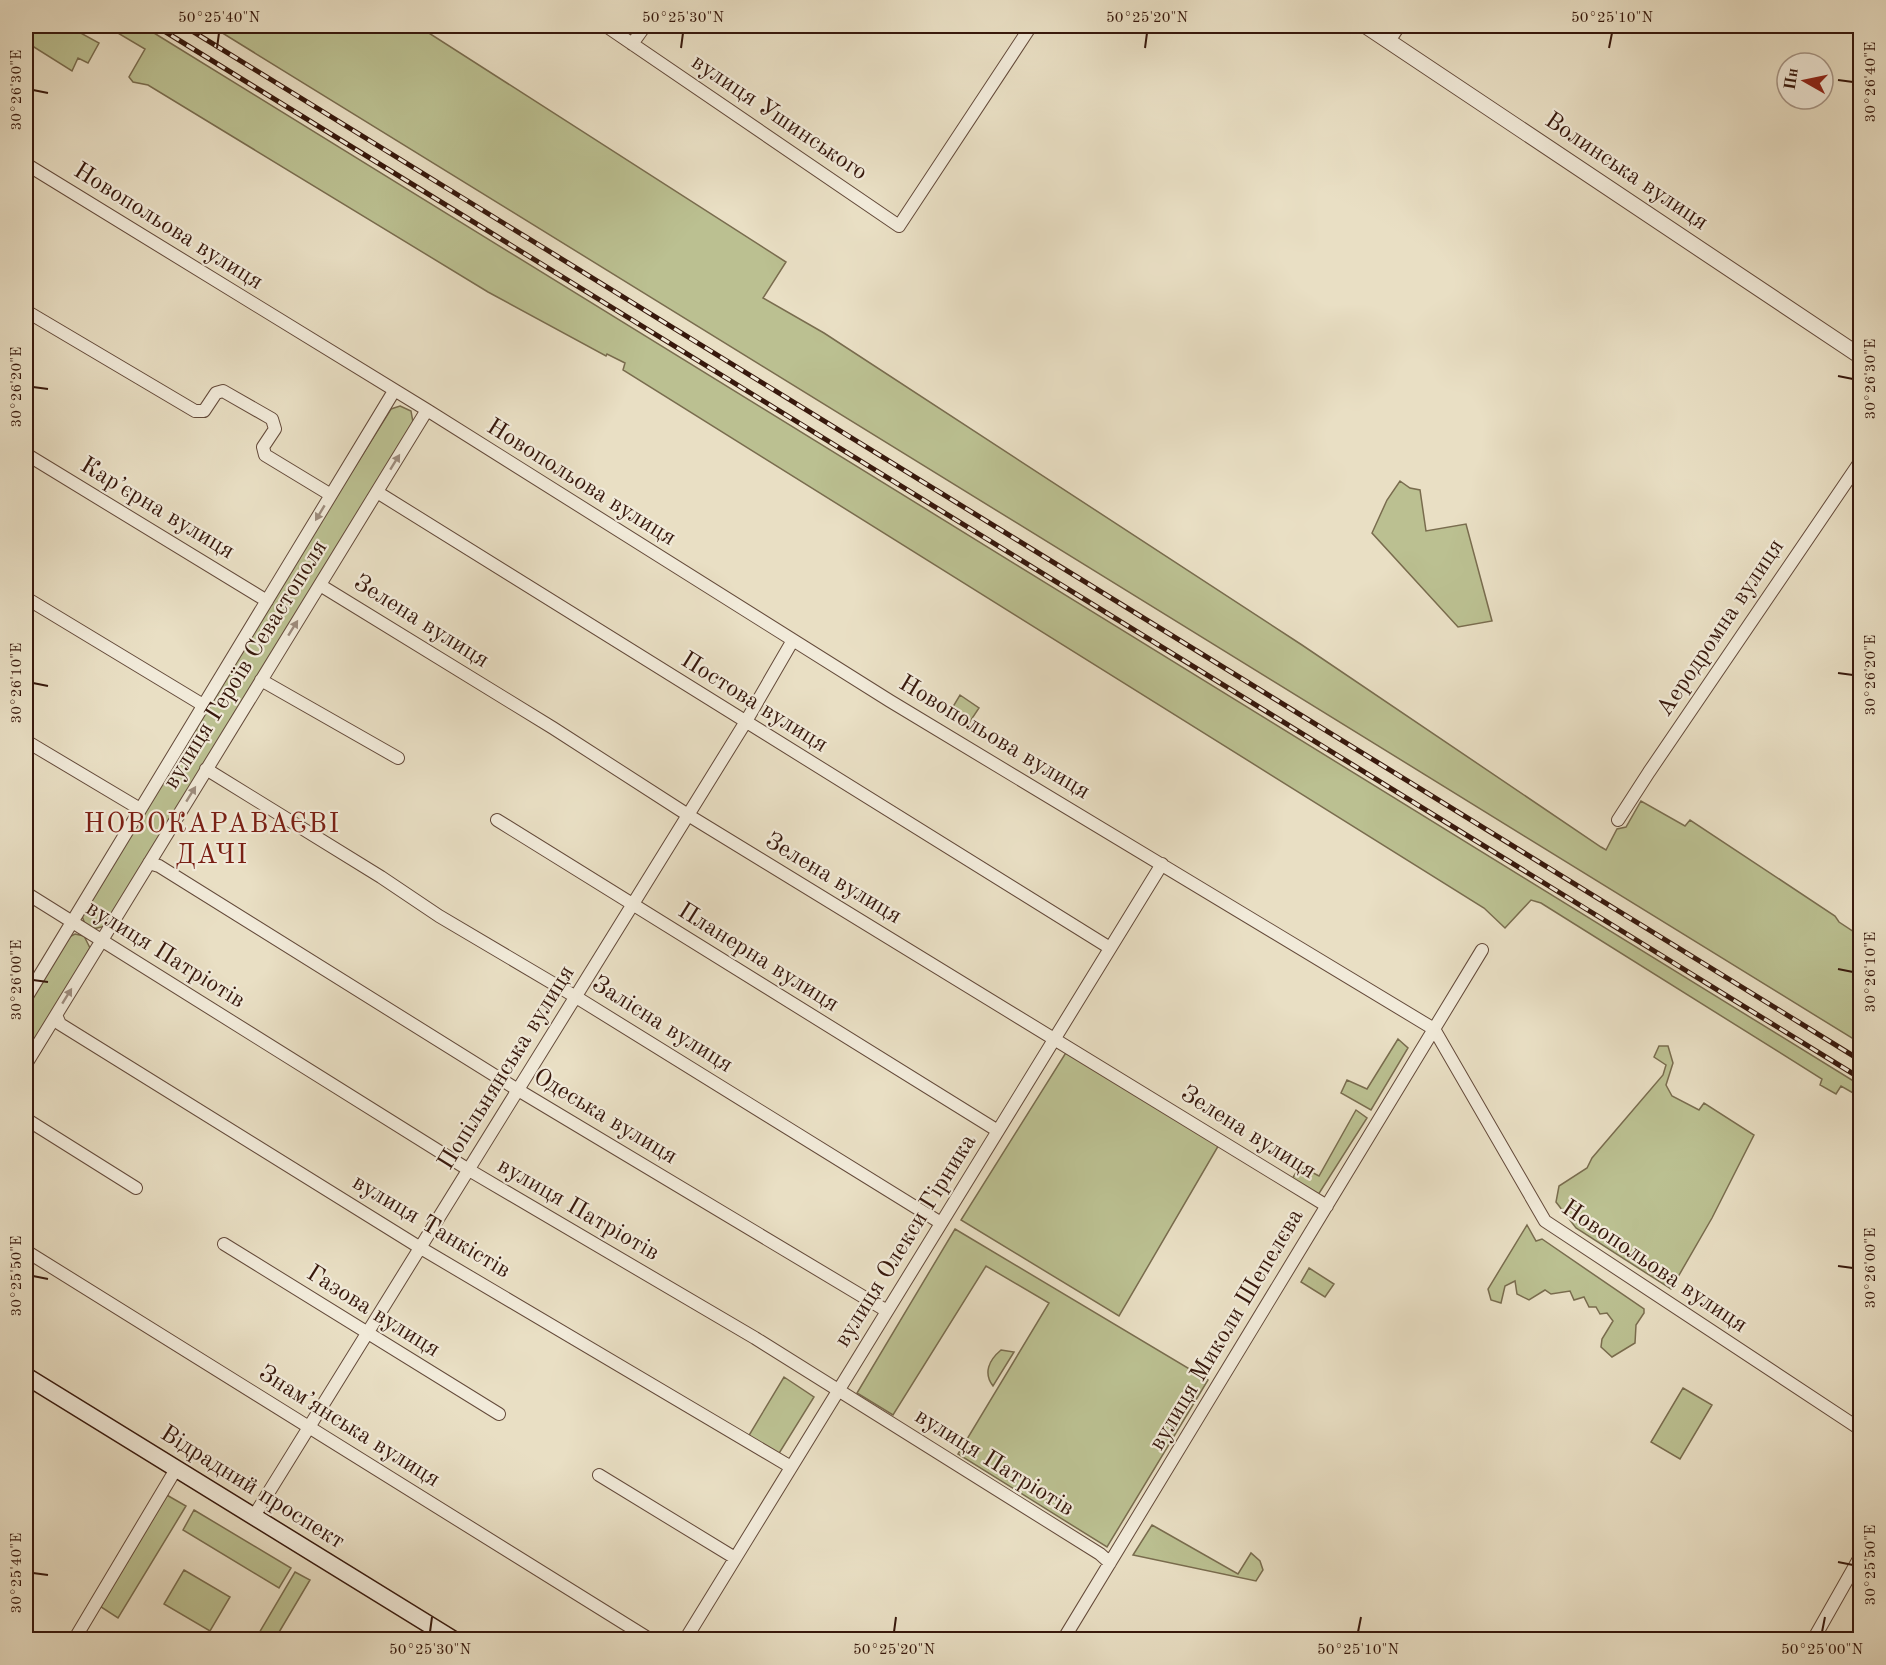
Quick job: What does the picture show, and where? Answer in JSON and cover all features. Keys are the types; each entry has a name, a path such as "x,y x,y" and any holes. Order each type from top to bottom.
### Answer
{"main road":[{"name":"Відрадний проспект","path":"26,1376 454,1640"}],"street":[{"name":"вулиця Ушинського","path":"606,26 899,226 1031,26"},
{"path":"632,44 645,26"},
{"name":"Волинська вулиця","path":"1366,26 1860,356"},
{"path":"1389,41 1399,26"},
{"name":"Новопольова вулиця","path":"27,168 427,411 793,640 1434,1029 1545,1221 1860,1429"},
{"path":"26,311 195,411 204,411 216,393 223,392 272,419 275,429 263,447 265,455 331,495"},
{"name":"вулиця Героїв Севастополя","path":"26,998 394,391"},
{"name":"вулиця Героїв Севастополя","path":"26,1064 427,411"},
{"name":"Карʼєрна вулиця","path":"26,454 267,601"},
{"name":"Аеродромна вулиця","path":"1618,820 1860,462"},
{"name":"Постова вулиця","path":"377,492 1110,948"},
{"name":"Зелена вулиця","path":"320,585 553,728 688,815 1327,1206"},
{"path":"26,598 203,705"},
{"name":"Попільнянська вулиця","path":"254,1516 745,723 793,640"},
{"path":"261,680 398,758"},
{"path":"26,741 140,809"},
{"name":"Залісна вулиця","path":"206,769 381,877 439,916 576,997 941,1223"},
{"name":"Планерна вулиця","path":"498,820 632,906 998,1131"},
{"name":"Одеська вулиця","path":"148,863 159,866 518,1090 887,1311"},
{"name":"вулиця Олекси Гірника","path":"685,1640 1162,864"},
{"name":"вулиця Патріотів","path":"26,893 469,1170 838,1390 1100,1554 1110,1563"},
{"name":"вулиця Миколи Шепелєва","path":"1063,1640 1482,950"},
{"name":"вулиця Танкістів","path":"56,1015 60,1024 419,1247 791,1467"},
{"path":"26,1119 136,1188"},
{"name":"Газова вулиця","path":"224,1244 499,1414"},
{"name":"Знамʼянська вулиця","path":"26,1251 651,1640"},
{"path":"74,1640 176,1469"},
{"path":"599,1475 735,1558"},
{"path":"1813,1640 1860,1557"}],"green space":[{"path":"26,26 68,26 99,43 88,63 78,58 72,71 26,42"},
{"path":"106,26 142,26 154,33 1860,1085 1860,1097 1841,1086 1836,1094 1820,1085 1822,1079 1541,903 1531,900 1505,928 1484,908 623,370 625,363 607,354 606,356 488,292 148,85 133,82 129,77 145,49"},
{"path":"211,26 418,26 786,262 763,298 824,333 1302,645 1601,847 1606,850 1617,829 1626,827 1641,801 1685,826 1690,820 1835,916 1839,922 1860,936 1860,1043"},
{"path":"400,406 411,411 413,422 106,926 93,929 85,924 82,916 177,752 391,409"},
{"path":"1400,481 1410,488 1420,490 1426,531 1466,524 1492,621 1458,627 1372,533 1387,500"},
{"path":"960,695 979,708 969,723 951,710"},
{"path":"75,934 84,936 90,948 26,1058 26,1008 67,938"},
{"path":"1398,1039 1408,1048 1371,1110 1341,1093 1347,1080 1367,1089"},
{"path":"1659,1046 1668,1046 1673,1063 1666,1085 1672,1096 1699,1110 1704,1103 1754,1135 1712,1218 1671,1289 1576,1228 1556,1202 1559,1186 1587,1168 1592,1158 1663,1075 1666,1065 1654,1057"},
{"path":"1067,1051 1220,1143 1119,1316 961,1220"},
{"path":"1356,1110 1367,1118 1318,1195 1292,1179 1300,1166 1319,1176"},
{"path":"1527,1225 1536,1241 1542,1239 1644,1309 1636,1325 1635,1343 1612,1357 1601,1347 1602,1339 1613,1321 1607,1313 1600,1314 1596,1307 1589,1307 1584,1297 1574,1300 1570,1291 1551,1294 1545,1290 1529,1300 1517,1294 1515,1281 1505,1286 1501,1303 1491,1300 1488,1289"},
{"path":"955,1229 1208,1380 1107,1547 958,1454 1049,1303 986,1266 893,1415 857,1393"},
{"path":"1309,1268 1334,1284 1325,1297 1301,1282"},
{"path":"1001,1350 1014,1352 993,1386 988,1376 989,1367 993,1358"},
{"path":"784,1377 814,1397 778,1455 748,1437"},
{"path":"1683,1388 1712,1405 1680,1459 1651,1442"},
{"path":"165,1494 186,1506 118,1618 98,1605"},
{"path":"194,1510 291,1568 279,1588 183,1530"},
{"path":"1152,1525 1238,1574 1251,1553 1260,1561 1263,1570 1256,1581 1133,1555"},
{"path":"184,1570 230,1597 210,1631 164,1604"},
{"path":"295,1572 310,1580 275,1639 259,1633"}],"railway":[{"path":"156,26 1860,1078"},
{"path":"184,26 1860,1060"}],"district":[{"name":"НОВОКАРАВАЄВІ ДАЧІ","path":"212,840"}]}
